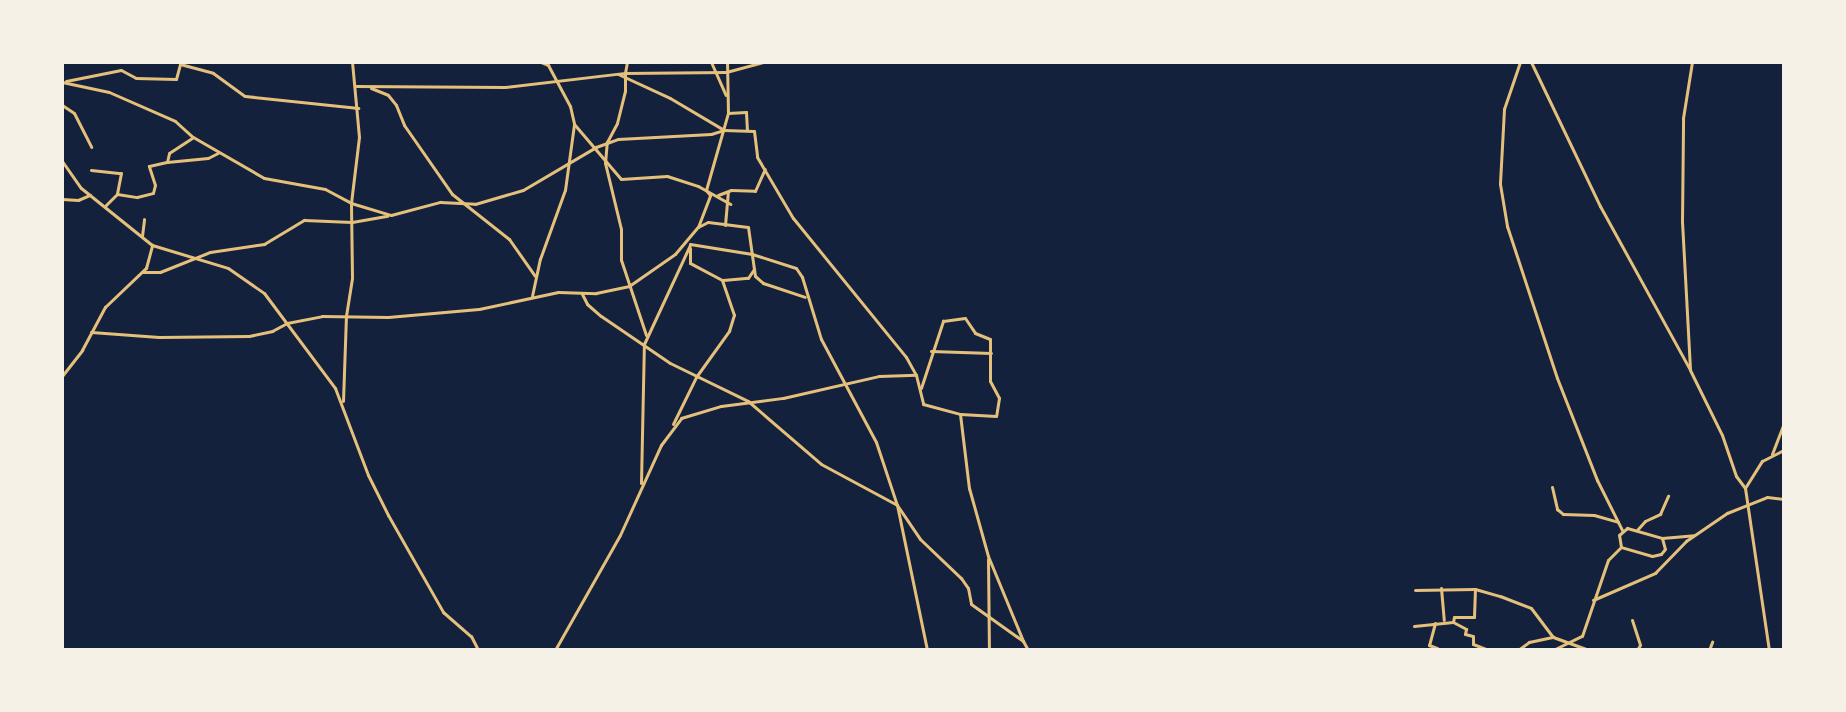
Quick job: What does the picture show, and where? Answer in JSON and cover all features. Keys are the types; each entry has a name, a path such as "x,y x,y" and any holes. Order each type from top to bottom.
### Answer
{"street":[{"path":"343,404 346,316 352,288 351,203 359,137 352,62"},
{"path":"532,296 535,276 565,190 574,124 570,106 548,65 541,62"},
{"path":"605,163 607,142 617,123 627,62"},
{"path":"711,62 726,96"},
{"path":"706,190 728,113 727,62"},
{"path":"356,86 435,89 555,82 618,74 714,73 764,62"},
{"path":"1520,62 1504,109 1500,184 1507,226 1557,378 1597,480 1622,530 1621,547 1608,560 1582,636 1563,642 1553,650"},
{"path":"1531,62 1600,206 1690,370 1722,435 1736,476 1745,488 1750,505 1749,531 1769,650"},
{"path":"1690,370 1682,222 1683,118 1692,62"},
{"path":"62,82 121,70 136,78 176,79 180,64 213,73 245,96 358,108"},
{"path":"625,75 724,130"},
{"path":"62,82 109,92 175,121 193,137 264,178 325,189 351,203 391,215"},
{"path":"367,87 388,95 445,186 521,251 535,276"},
{"path":"62,105 74,113 91,147"},
{"path":"728,113 746,112 747,130"},
{"path":"574,124 596,147 605,163 617,207 621,260 646,335"},
{"path":"143,272 160,272 199,257 264,244 304,220 352,222 440,202 475,204 523,190 607,142 747,130 755,133 757,157 793,218 819,246 846,287 906,357 916,375 923,404 960,414 996,416 999,398 990,381 990,339 975,333 962,318 944,319 930,351 920,389"},
{"path":"167,162 169,153 193,137"},
{"path":"117,194 137,197 153,193 155,185 149,166 208,158 219,152"},
{"path":"62,161 90,195 152,245 199,257 253,283 287,323 343,404 368,475 388,515 443,612 471,636 478,650"},
{"path":"605,163 621,179 667,176 706,190 730,204"},
{"path":"710,195 756,190 765,169"},
{"path":"91,170 121,173 117,194 105,206"},
{"path":"706,190 710,195"},
{"path":"725,225 730,204 728,192"},
{"path":"62,199 78,200 90,195"},
{"path":"640,490 646,335 690,246 710,195"},
{"path":"142,236 144,219"},
{"path":"91,332 218,337 272,331 287,323 346,316 388,317 479,309 532,296 582,294 629,286 675,254 692,238 698,227 708,222 748,227 755,276 763,283 805,297"},
{"path":"62,376 106,305 143,272 150,261 152,245"},
{"path":"690,246 752,254 796,268 805,286 805,297 821,339 876,442 897,505 927,650"},
{"path":"690,246 690,263 722,280 748,278 754,269"},
{"path":"555,650 620,535 696,377 729,331 734,315 722,280"},
{"path":"582,294 587,304 601,316 644,344 696,377 748,401 821,464 897,505 920,539 961,578 968,588 971,604 1023,641"},
{"path":"930,351 991,353"},
{"path":"671,428 691,413 748,401 783,398 879,376 916,375"},
{"path":"960,414 969,488 988,556 1003,587 1010,618 1028,650"},
{"path":"1772,454 1784,423"},
{"path":"1745,488 1762,461 1784,450"},
{"path":"1552,487 1557,509 1563,514 1594,515 1618,522"},
{"path":"1637,530 1645,521 1660,514 1668,496"},
{"path":"1593,600 1655,573 1727,513 1767,497 1784,499"},
{"path":"1622,530 1637,530 1662,538 1697,535"},
{"path":"1621,547 1652,556 1661,554 1665,549 1662,538"},
{"path":"988,556 989,650"},
{"path":"1441,588 1444,621"},
{"path":"1453,622 1454,617 1474,617 1475,589"},
{"path":"1415,590 1475,589 1531,608 1553,637 1589,650"},
{"path":"1632,620 1640,645 1637,650"},
{"path":"1414,626 1453,622 1466,629 1465,634 1473,636 1473,644 1489,650"},
{"path":"1435,623 1429,645 1437,648"},
{"path":"1518,650 1529,642 1553,637"},
{"path":"1709,650 1712,642"}]}
